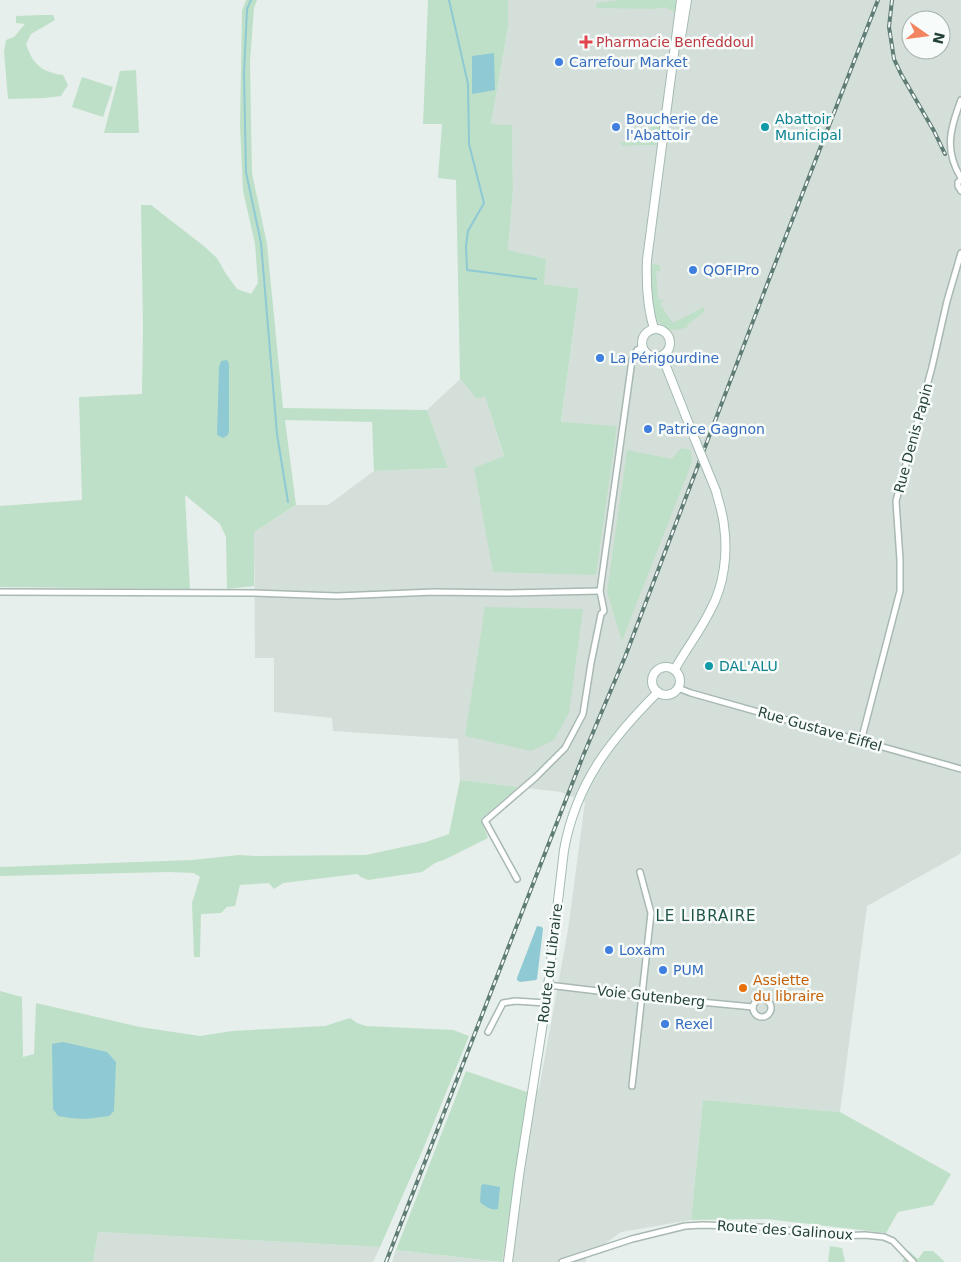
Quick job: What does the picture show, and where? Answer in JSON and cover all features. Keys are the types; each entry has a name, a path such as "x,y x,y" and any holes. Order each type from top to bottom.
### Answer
{"main road":[{"path":"654,329 647,300 647,260 681,0"},
{"path":"662,150 687,0"},
{"path":"654,329 666,333 670,341 669,350 662,356 653,357 643,347 642,342 646,334 654,329"},
{"path":"662,356 716,492 724,525 726,548 719,591 712,609 675,669"},
{"path":"666,666 675,669 680,676 678,688 672,694 658,692 653,686 654,673 661,667 666,666"},
{"name":"Route du Libraire","path":"508,1262 519,1176 546,1003 568,829 583,788 602,756 658,692"}],"street":[{"path":"961,100 950,136 954,168 961,179 958,184 958,188 961,191"},
{"name":"Rue Denis Papin","path":"861,740 900,591 896,501 932,367 947,301 961,254"},
{"path":"517,879 485,821 536,778 565,748 583,714 601,614 604,611 600,591 632,360 637,350 643,347"},
{"path":"0,592 254,593 337,596 434,592 600,591"},
{"name":"Rue Gustave Eiffel","path":"678,688 961,769"},
{"path":"632,1086 651,913 640,872"},
{"name":"Voie Gutenberg","path":"548,985 753,1007"},
{"path":"488,1032 503,1003 515,1001 546,1003"},
{"name":"Route des Galinoux","path":"562,1262 632,1239 685,1226 703,1225 759,1227 836,1236 865,1235 884,1237 893,1241 913,1262"}],"shaded area":[{"path":"508,0 961,0 961,852 867,906 840,1112 703,1100 691,1220 621,1232 586,1258 586,1262 502,1262 527,1092 539,1089 568,930 585,802 561,792 460,780 458,739 333,731 332,718 274,712 274,658 255,658 254,532 296,505 328,505 374,471 448,468 427,410 460,379 477,399 485,395 504,457 617,426 561,423 579,290 544,284 508,251 513,190 512,126 491,124 508,27"},
{"path":"98,1232 380,1247 373,1262 93,1262"},
{"path":"396,1250 501,1262 392,1262"}],"green space":[{"path":"246,0 257,0 254,8 250,62 252,173 267,244 283,408 427,410 448,468 374,471 372,422 285,420 296,505 254,532 254,586 227,589 226,537 220,524 185,495 190,589 0,587 0,506 82,500 79,397 142,394 141,205 151,205 205,247 217,258 237,289 251,294 258,283 255,244 243,191 240,125 242,11"},
{"path":"428,0 508,0 508,27 491,124 512,125 513,190 508,250 546,259 544,284 579,289 561,422 617,426 596,575 493,572 474,468 504,456 485,396 477,399 460,379 456,180 438,178 442,124 423,124"},
{"path":"620,0 678,1 674,12 665,7 654,9 596,8 597,3"},
{"path":"53,15 55,20 31,34 26,44 39,66 49,72 63,75 68,85 61,96 8,99 4,52 6,40 14,37 25,24 16,23 16,16"},
{"path":"136,70 139,133 104,133 120,71"},
{"path":"82,77 113,87 103,117 72,107"},
{"path":"652,117 661,118 662,121 657,145 623,146 620,142 649,142"},
{"path":"653,264 659,265 661,271 656,271 658,299 664,300 660,304 673,323 704,307 704,312 687,325 688,327 675,330 668,329 657,318 652,301"},
{"path":"681,448 691,450 692,462 622,641 607,592 627,450 672,459"},
{"path":"485,607 583,609 569,713 554,740 531,751 465,736"},
{"path":"460,780 518,787 481,819 488,838 435,863 422,872 368,880 357,874 283,883 274,889 269,883 240,885 235,906 227,907 221,913 201,914 200,957 194,957 192,903 200,877 194,873 0,876 0,867 192,860 239,855 366,855 426,842 449,834"},
{"path":"0,991 22,997 23,1057 34,1054 36,1003 140,1027 200,1036 232,1031 325,1026 350,1018 366,1026 453,1030 469,1036 424,1147 380,1247 98,1232 93,1262 0,1262"},
{"path":"466,1071 527,1092 502,1262 396,1250"},
{"path":"703,1100 840,1112 951,1174 933,1205 898,1212 886,1233 767,1219 691,1220"},
{"path":"830,1246 842,1248 845,1262 828,1262"},
{"path":"909,1251 918,1259 924,1251 933,1251 945,1262 902,1262"}],"water":[{"path":"494,53 495,90 472,94 472,56"},
{"path":"227,360 229,364 229,431 228,435 223,438 217,435 219,367 221,361"},
{"path":"537,926 543,929 537,979 520,982 517,978"},
{"path":"63,1042 107,1052 116,1062 114,1111 109,1116 86,1119 70,1118 58,1116 53,1109 52,1044"},
{"path":"483,1184 500,1187 498,1209 491,1209 480,1202 481,1186"}],"waterway":[{"path":"251,0 247,9 244,73 246,172 261,243 277,434 288,502"},
{"path":"449,0 468,84 469,144 484,203 468,231 466,246 467,270 536,279"}],"railway":[{"path":"386,1262 583,756 625,657 878,0"},
{"path":"892,0 889,27 894,59 945,154"}],"place":[{"name":"Pharmacie Benfeddoul","path":"586,42"},
{"name":"Carrefour Market","path":"559,62"},
{"name":"Boucherie de l'Abattoir","path":"616,127"},
{"name":"Abattoir Municipal","path":"765,127"},
{"name":"QOFIPro","path":"693,270"},
{"name":"La Périgourdine","path":"600,358"},
{"name":"Patrice Gagnon","path":"648,429"},
{"name":"DAL'ALU","path":"709,666"},
{"name":"Loxam","path":"609,950"},
{"name":"PUM","path":"663,970"},
{"name":"Assiette du libraire","path":"743,988"},
{"name":"Rexel","path":"665,1024"}],"district":[{"name":"LE LIBRAIRE","path":"706,916"}]}
